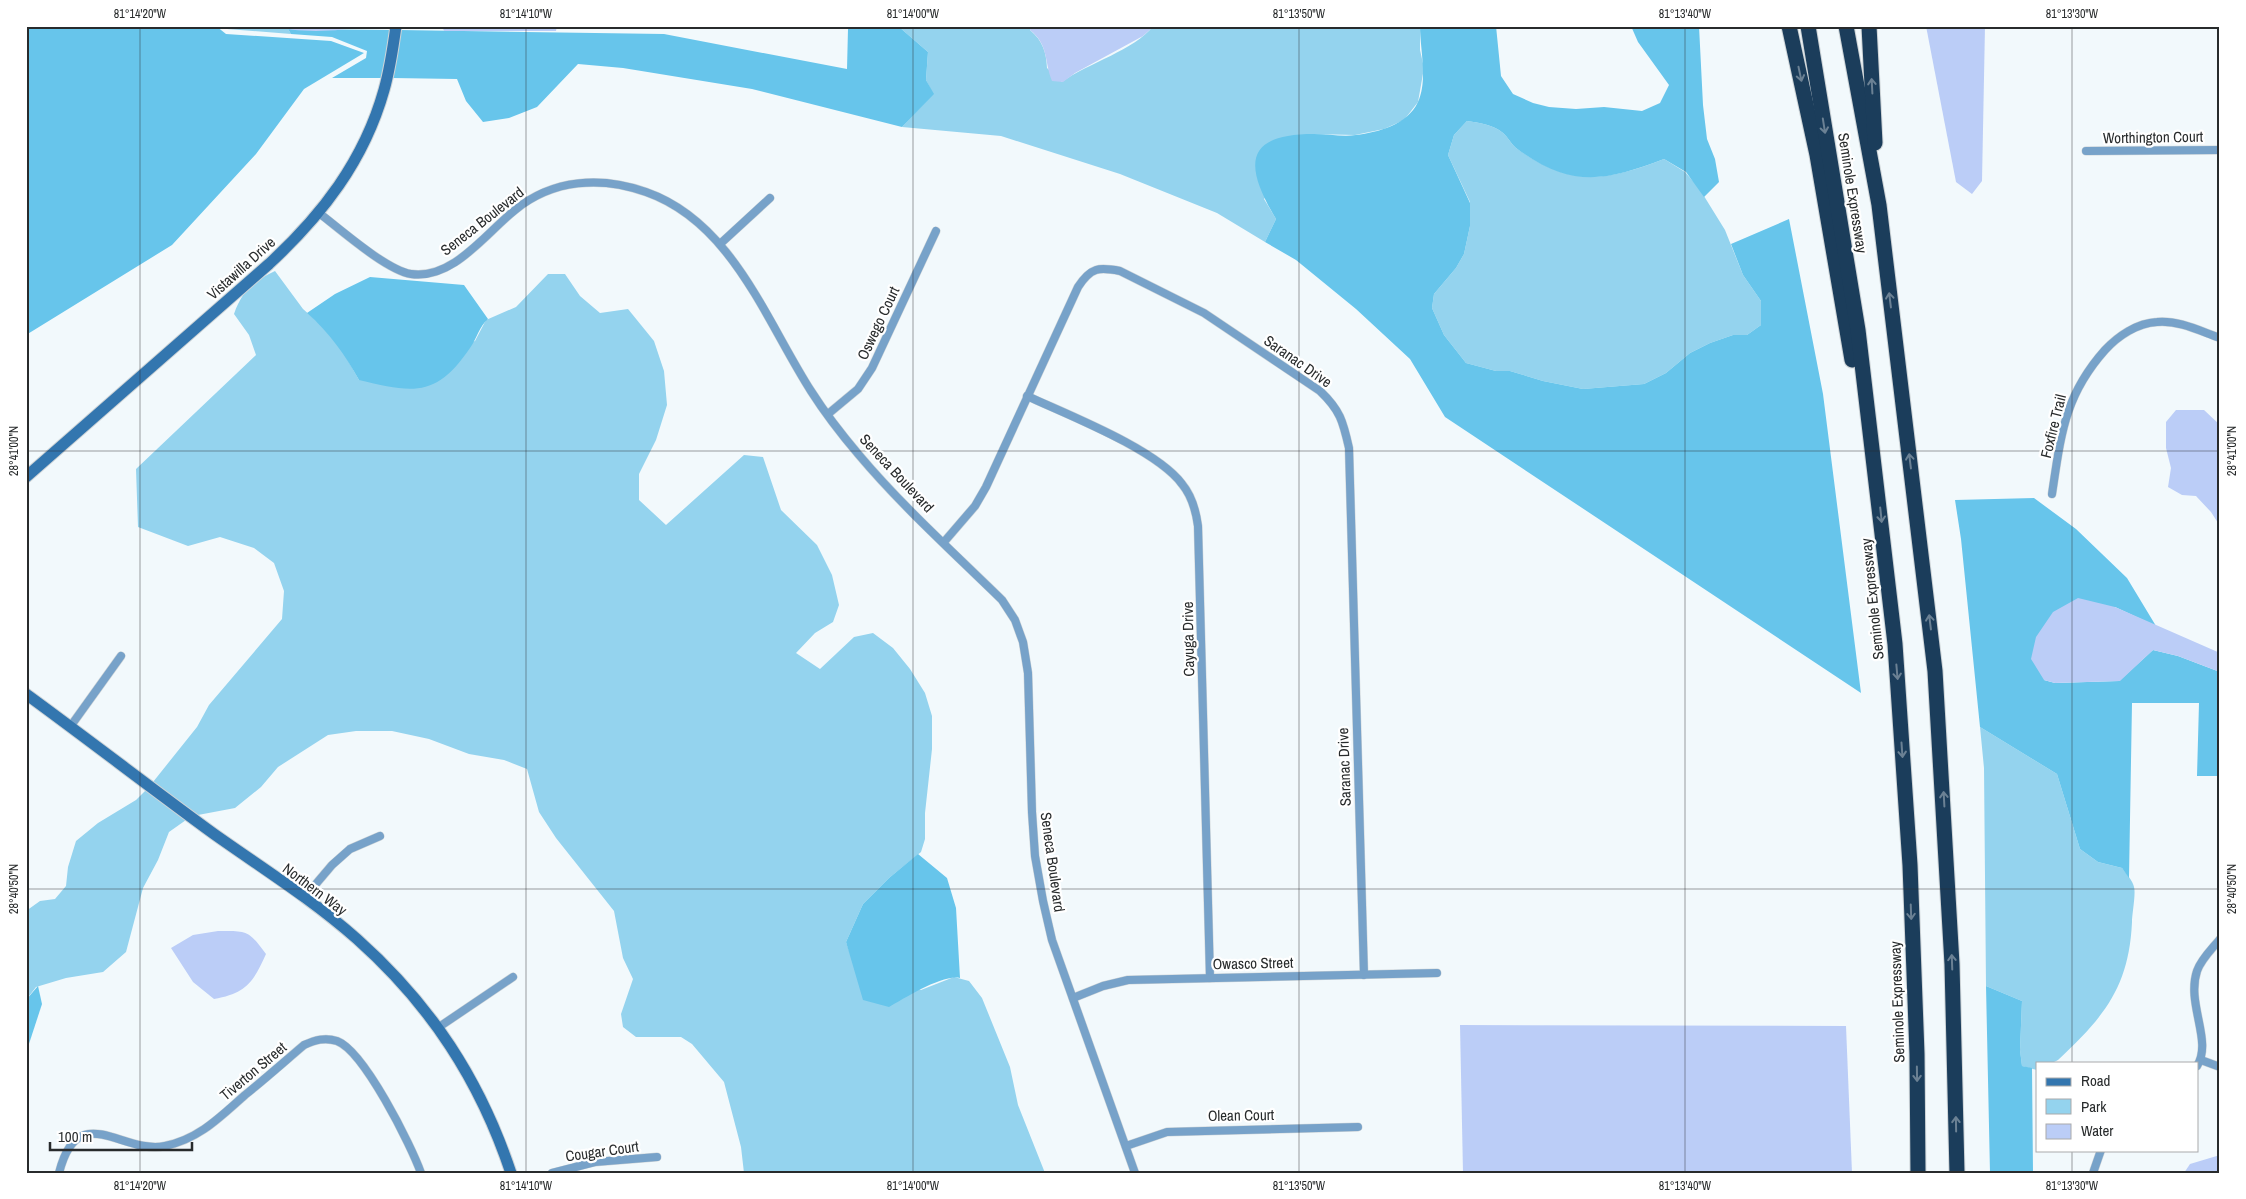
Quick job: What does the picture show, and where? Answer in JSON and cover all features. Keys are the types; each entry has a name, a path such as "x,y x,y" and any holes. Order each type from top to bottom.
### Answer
{"highway":[{"path":"1789,26 1810,117 1831,230 1863,435 1875,466"},
{"name":"Seminole Expressway","path":"1808,26 1858,330 1895,644 1913,945 1917,1054 1918,1173"},
{"name":"Seminole Expressway","path":"1846,26 1879,205 1936,671 1952,964 1957,1173"},
{"path":"1869,26 1879,205"}],"street":[{"name":"Vistawilla Drive","path":"26,477 269,264 304,231 349,172 368,135 384,90 396,26"},
{"name":"Worthington Court","path":"2086,151 2220,150"},
{"name":"Seneca Boulevard","path":"318,213 387,263 411,274 433,273 451,264 516,209 538,195 564,186 592,181 618,183 673,203 720,244 738,267 812,391 859,455 1002,600 1015,620 1023,642 1028,673 1032,812 1035,856 1042,901 1052,940 1136,1173"},
{"path":"720,244 770,198"},
{"name":"Oswego Court","path":"828,414 858,389 872,368 936,231"},
{"name":"Saranac Drive","path":"944,542 975,506 986,487 1026,396 1078,287 1085,276 1095,269 1106,268 1120,271 1204,313 1320,391 1335,406 1344,428 1349,448 1364,975"},
{"name":"Foxfire Trail","path":"2052,494 2060,442 2073,396 2089,368 2111,344 2135,328 2157,322 2182,324 2220,338"},
{"name":"Cayuga Drive","path":"1026,396 1095,428 1154,459 1183,484 1196,512 1198,526 1210,978"},
{"path":"70,727 121,656"},
{"name":"Northern Way","path":"26,694 195,820 304,898 356,938 383,963 440,1027 483,1101 499,1137 511,1173"},
{"path":"304,898 332,865 350,850 380,836"},
{"path":"2220,939 2198,969 2194,984 2194,1005 2202,1038 2199,1063 2220,1067"},
{"name":"Owasco Street","path":"1073,998 1103,986 1128,980 1437,973"},
{"path":"440,1027 513,977"},
{"name":"Tiverton Street","path":"59,1173 63,1158 70,1145 80,1136 93,1134 111,1136 142,1145 162,1146 183,1142 203,1131 304,1045 316,1040 327,1039 339,1042 351,1052 370,1076 403,1130 422,1173"},
{"name":"Olean Court","path":"1126,1146 1167,1132 1358,1127"},
{"path":"2093,1173 2100,1152"},
{"name":"Cougar Court","path":"552,1173 595,1162 657,1157"}],"green space":[{"path":"224,26 275,26 288,29 291,34 227,29"},
{"path":"898,26 1031,26 1030,30 1043,47 1047,68 1062,82 1135,42 1153,26 1420,26 1420,50 1424,68 1418,102 1404,120 1384,129 1355,135 1311,134 1264,199 1276,219 1265,242 1217,213 1120,174 1001,136 902,127 933,94 926,80 928,52"},
{"path":"1467,121 1491,126 1499,130 1516,148 1535,161 1571,175 1605,176 1643,167 1664,159 1685,172 1699,188 1725,230 1743,275 1761,301 1761,325 1747,335 1733,335 1710,343 1690,353 1666,373 1644,384 1583,389 1543,381 1510,371 1496,371 1466,363 1444,335 1432,308 1434,294 1456,268 1464,254 1470,226 1470,202 1448,155 1454,135"},
{"path":"275,271 303,309 320,324 342,350 359,380 475,341 486,320 516,307 548,274 565,274 580,296 600,313 628,309 654,341 664,371 667,405 656,440 639,474 639,500 666,525 744,455 763,457 781,510 817,545 832,575 839,605 833,622 815,633 796,653 820,669 854,637 873,633 893,648 910,669 925,693 932,716 932,749 925,813 925,839 921,852 889,878 863,904 846,942 855,968 921,990 954,977 969,981 982,998 1010,1067 1018,1105 1045,1173 744,1173 741,1147 724,1082 692,1044 681,1037 636,1037 623,1027 621,1014 633,979 623,958 614,911 556,838 539,812 527,769 504,760 469,754 429,739 392,731 356,731 328,735 278,767 261,787 235,808 198,815 153,782 197,727 209,705 282,619 284,591 274,563 254,548 220,537 188,546 138,527 136,469 256,355 249,335 234,314 249,288 260,279"},
{"path":"1980,727 2057,774 2080,849 2098,862 2122,868 2134,887 2130,945 2126,965 2111,999 2089,1029 2058,1060 2054,1062 2036,1062 2036,1070 2022,1066 2020,1050 2022,1001 1986,986 1984,768"},
{"path":"146,790 186,820 169,832 158,860 143,888 126,952 103,972 66,978 36,987 26,1000 26,911 40,901 55,899 66,886 68,867 76,841 98,823 136,800"}],"shaded area":[{"path":"26,26 216,26 226,34 331,41 364,53 304,89 256,154 172,245 26,335"},
{"path":"847,26 898,26 928,52 926,80 934,94 902,127 752,89 623,68 578,64 537,107 509,118 483,122 466,101 457,79 392,78 400,30 664,34 847,69"},
{"path":"1420,26 1496,26 1501,76 1513,94 1533,103 1549,107 1576,109 1604,107 1642,111 1660,103 1669,85 1638,42 1631,26 1699,26 1703,105 1707,139 1715,159 1719,182 1704,197 1686,172 1664,159 1623,173 1588,177 1571,175 1553,170 1535,161 1516,148 1499,130 1491,126 1467,121 1454,135 1448,155 1470,203 1470,226 1464,254 1456,268 1434,294 1432,308 1444,335 1466,363 1496,371 1510,371 1543,381 1583,389 1644,384 1666,373 1690,353 1710,343 1733,335 1747,335 1761,325 1761,301 1743,275 1731,244 1789,219 1823,394 1861,693 1445,417 1410,359 1356,309 1296,260 1265,242 1276,219 1259,184 1255,169 1256,157 1262,147 1273,140 1290,136 1314,134 1351,136 1374,132 1400,122 1413,110 1418,102 1423,84"},
{"path":"288,29 391,30 382,78 332,78 366,58 367,51 332,37 291,34"},
{"path":"370,277 464,285 488,319 458,364 446,376 434,384 422,388 409,389 394,388 359,380 323,328 307,313 335,294"},
{"path":"2034,498 2076,529 2127,578 2156,626 2115,607 2044,680 2055,683 2119,681 2153,650 2178,656 2220,672 2220,776 2197,776 2199,703 2132,703 2129,878 2122,868 2098,862 2080,849 2057,774 1980,727 1961,539 1955,500"},
{"path":"918,854 947,878 956,908 960,978 934,983 889,1007 863,1000 846,942 863,904 889,878"},
{"path":"38,986 42,1004 26,1053 26,1000"},
{"path":"1986,986 2022,1001 2020,1050 2022,1066 2032,1068 2033,1173 1990,1173"}],"water":[{"path":"275,26 360,26 342,30 318,31 293,30"},
{"path":"442,26 557,26 556,31 444,31"},
{"path":"1031,26 1153,27 1143,36 1075,73 1063,82 1052,81 1043,47 1030,30"},
{"path":"1926,26 1985,26 1982,181 1972,194 1956,182"},
{"path":"2176,410 2204,410 2220,425 2220,526 2211,512 2196,496 2182,495 2168,487 2171,468 2166,448 2166,422"},
{"path":"2078,598 2115,607 2220,653 2220,672 2178,656 2153,650 2120,681 2055,683 2044,680 2031,659 2036,637 2053,612"},
{"path":"218,931 236,931 247,934 255,940 266,954 257,972 247,985 234,994 214,999 193,982 171,948 193,935"},
{"path":"1460,1025 1846,1026 1852,1173 1463,1173"},
{"path":"2220,1155 2220,1173 2184,1173 2190,1164"}]}
